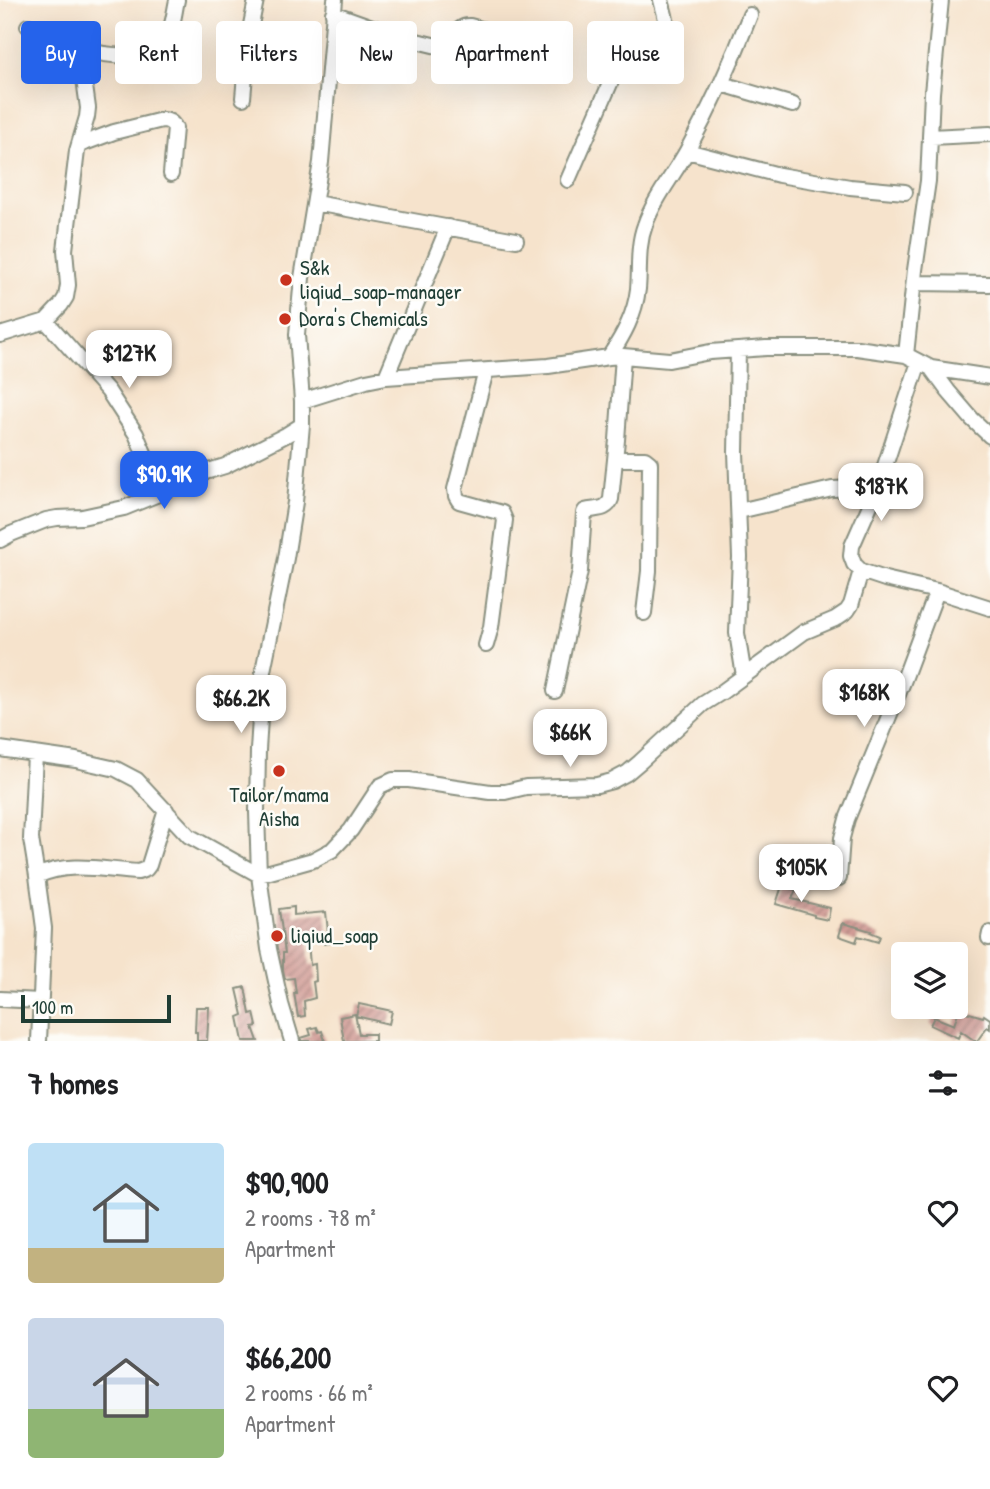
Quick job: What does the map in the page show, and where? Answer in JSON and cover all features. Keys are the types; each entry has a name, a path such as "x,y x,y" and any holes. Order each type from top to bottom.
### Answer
{"street":[{"path":"101,52 115,55 153,51 164,43 169,33 177,0"},
{"path":"243,98 248,40 256,0"},
{"path":"568,180 626,47 631,44 655,54 664,48 668,29 661,0"},
{"path":"941,0 932,93 928,181 914,283 919,362 878,487 852,546 851,556 861,572 937,591 990,608"},
{"path":"292,1041 272,963 259,876 258,750 263,671 295,502 302,425 299,310 326,125 334,7 400,37 431,44"},
{"path":"555,691 580,571 584,513 609,505 615,459 616,357 634,310 644,227 653,206 687,151 722,84 750,15"},
{"path":"0,335 46,320 66,297 68,285 65,250 79,145 88,108 84,84"},
{"path":"722,84 793,106"},
{"path":"79,145 114,132 167,120 175,128 171,174"},
{"path":"931,137 990,134"},
{"path":"687,151 779,175 850,187 905,192"},
{"path":"315,203 516,240"},
{"path":"386,377 448,227"},
{"path":"914,283 990,284"},
{"path":"46,320 108,391 136,434 161,493"},
{"path":"302,401 386,377 548,366 616,357 669,360 710,352 766,348 857,348 990,377"},
{"path":"738,350 736,452 740,556 737,633 744,676"},
{"path":"919,362 990,436"},
{"path":"486,371 455,489 460,501 502,513 505,520 491,627 486,645"},
{"path":"0,540 46,520 82,517 124,508 161,493 189,477 225,466 302,425"},
{"path":"615,459 645,459 650,463 649,571 644,613"},
{"path":"739,510 832,489 878,487"},
{"path":"0,748 116,769 137,780 189,836 259,876 313,860 332,850 351,830 380,786 393,780 490,792 526,787 597,785 612,781 640,762 702,704 804,632 835,619 846,611 851,605 861,572"},
{"path":"839,878 842,838 847,819 937,591"},
{"path":"35,754 30,839 44,928 39,1041"},
{"path":"37,876 68,867 138,872 146,869 166,810"},
{"path":"0,999 40,1001"}],"building":[{"path":"782,886 796,890 792,899 830,908 828,920 776,904"},
{"path":"294,907 294,915 326,912 332,943 308,942 310,965 315,964 315,998 304,1001 305,1016 298,1017 294,978 285,979 283,970 285,953 279,909"},
{"path":"843,923 871,931 880,936 878,942 858,936 856,942 839,936"},
{"path":"245,987 250,1014 254,1013 257,1026 253,1027 258,1041 243,1041 238,1017 243,1015 237,989"},
{"path":"359,1004 392,1011 389,1024 356,1016"},
{"path":"196,1007 209,1007 207,1041 197,1041"},
{"path":"968,1013 983,1017 984,1015 990,1019 990,1029 987,1027 977,1041 961,1031 958,1038 930,1025 933,1019 939,1019 954,1025 956,1019 968,1019"},
{"path":"355,1014 359,1034 375,1034 375,1041 344,1041 340,1017"},
{"path":"317,1027 319,1032 322,1031 325,1041 301,1041 301,1038 311,1035 309,1029"}],"place":[{"name":"S&k liqiud_soap-manager","path":"286,280"},
{"name":"Dora's Chemicals","path":"285,319"},
{"name":"Tailor/mama Aisha","path":"279,771"},
{"name":"liqiud_soap","path":"277,936"}]}
